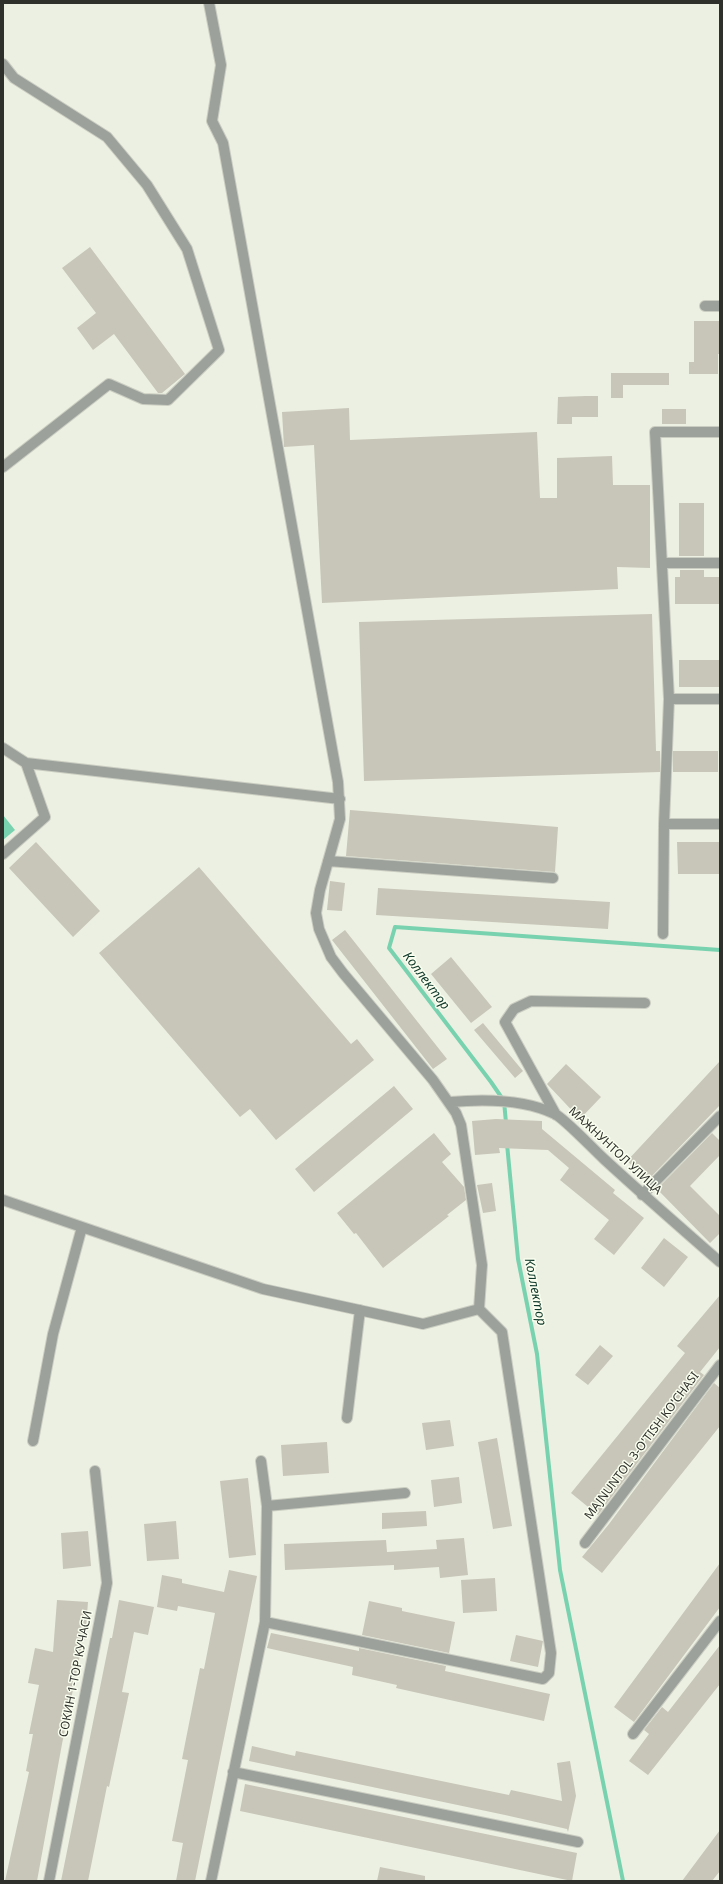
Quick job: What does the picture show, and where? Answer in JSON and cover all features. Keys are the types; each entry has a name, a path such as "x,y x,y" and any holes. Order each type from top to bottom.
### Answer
{"street":[{"path":"211,4 221,65 212,121 222,144 340,799 340,820 328,861 316,913 319,929 324,945 342,973 450,1102 461,1125 482,1265 479,1309 502,1332 551,1653 550,1673 543,1679 265,1622"},
{"path":"3,64 14,78 107,138 147,185 187,249 219,350 168,400 143,399 109,384 3,467"},
{"path":"705,306 720,306"},
{"path":"663,934 664,824 669,699 655,432 720,432"},
{"path":"662,563 720,562"},
{"path":"669,699 720,699"},
{"path":"3,748 26,763 340,799"},
{"path":"3,854 45,817 26,763"},
{"path":"664,824 720,824"},
{"path":"328,861 553,878"},
{"path":"556,1115 505,1022 514,1009 531,1001 645,1003"},
{"name":"МАЖНУНТОЛ УЛИЦА","path":"450,1102 475,1100 509,1102 537,1107 556,1115 642,1195 720,1262"},
{"path":"642,1195 720,1116"},
{"path":"3,1200 262,1289 423,1324 479,1309"},
{"path":"33,1441 53,1334 82,1227"},
{"path":"347,1418 360,1310"},
{"name":"MAJNUNTOL 3-O'TISH KO'CHASI","path":"585,1543 720,1365"},
{"path":"211,1881 265,1622 267,1506 261,1461"},
{"name":"СОКИН 1-ТОР KУЧАСИ","path":"50,1881 107,1583 95,1471"},
{"path":"267,1506 405,1493"},
{"path":"633,1734 720,1621"},
{"path":"233,1772 578,1842"}],"shaded area":[{"path":"3,815 15,830 3,840"}],"building":[{"path":"90,247 185,374 162,393 158,393 114,334 93,350 77,328 96,313 62,268"},
{"path":"694,321 720,321 720,354 718,354 718,374 689,374 689,362 694,362"},
{"path":"611,373 669,373 669,385 623,385 623,398 611,398"},
{"path":"598,396 598,417 572,417 572,424 557,424 558,397"},
{"path":"349,408 350,440 537,432 540,498 557,498 557,458 612,456 613,485 650,485 650,568 617,567 618,589 322,603 314,445 284,447 282,412"},
{"path":"662,409 686,409 686,424 662,424"},
{"path":"679,503 704,503 704,556 679,556"},
{"path":"680,570 704,570 704,577 719,577 719,604 675,604 675,577 680,577"},
{"path":"652,614 656,751 660,751 660,772 364,781 359,622"},
{"path":"679,660 720,660 720,687 679,687"},
{"path":"673,751 718,751 718,772 673,772"},
{"path":"350,810 558,827 555,872 346,856"},
{"path":"36,842 100,911 73,937 9,868"},
{"path":"677,842 719,842 719,874 678,874"},
{"path":"199,867 351,1044 357,1039 374,1060 276,1140 250,1109 240,1117 99,953"},
{"path":"330,881 345,883 342,911 327,910"},
{"path":"378,888 610,902 608,929 376,915"},
{"path":"345,930 447,1059 433,1069 332,940"},
{"path":"451,957 492,1007 471,1023 431,974"},
{"path":"483,1023 523,1071 515,1078 474,1030"},
{"path":"720,1061 720,1105 648,1180 627,1161"},
{"path":"566,1064 601,1097 580,1119 547,1084"},
{"path":"394,1086 413,1109 314,1192 295,1169"},
{"path":"496,1119 542,1121 542,1129 615,1190 613,1193 644,1218 614,1255 594,1239 609,1220 560,1180 569,1168 548,1150 499,1148 500,1153 475,1155 472,1121"},
{"path":"434,1133 451,1154 442,1162 464,1187 466,1200 447,1215 449,1216 383,1268 356,1233 354,1234 337,1213"},
{"path":"712,1133 720,1141 720,1155 690,1186 720,1216 720,1233 710,1243 657,1189"},
{"path":"492,1183 496,1211 483,1213 477,1185"},
{"path":"664,1238 688,1257 664,1287 641,1268"},
{"path":"720,1295 720,1347 700,1372 704,1375 598,1515 571,1493 685,1353 677,1346"},
{"path":"600,1345 613,1356 588,1385 575,1375"},
{"path":"714,1383 720,1388 720,1426 602,1573 582,1557 609,1524"},
{"path":"450,1420 454,1446 426,1450 422,1423"},
{"path":"497,1438 512,1526 493,1529 478,1442"},
{"path":"327,1442 329,1473 283,1476 281,1445"},
{"path":"459,1477 462,1503 434,1507 431,1480"},
{"path":"248,1478 256,1555 229,1558 220,1481"},
{"path":"426,1511 427,1526 382,1529 382,1513"},
{"path":"176,1521 179,1559 147,1561 144,1524"},
{"path":"88,1531 91,1566 63,1569 61,1533"},
{"path":"464,1538 468,1575 440,1578 439,1567 394,1570 394,1565 285,1570 284,1544 386,1540 387,1552 437,1549 436,1540"},
{"path":"720,1563 720,1607 634,1722 614,1707"},
{"path":"229,1570 257,1576 195,1881 176,1881 183,1843 172,1841 188,1760 182,1759 200,1668 204,1669 215,1613 178,1606 177,1611 157,1607 162,1575 182,1579 182,1583 224,1592"},
{"path":"495,1578 497,1611 463,1613 461,1580"},
{"path":"57,1600 88,1602 85,1640 83,1640 62,1744 37,1881 5,1881 29,1772 26,1771 33,1734 29,1734 39,1685 28,1683 35,1648 53,1652"},
{"path":"119,1600 154,1607 148,1635 134,1632 122,1692 129,1693 109,1787 107,1786 88,1881 61,1881 110,1638 112,1638"},
{"path":"369,1601 402,1608 402,1611 455,1622 449,1653 362,1635"},
{"path":"271,1633 359,1651 359,1648 446,1666 445,1671 550,1694 544,1721 396,1688 397,1685 352,1675 353,1667 267,1648"},
{"path":"516,1635 543,1641 538,1667 510,1661"},
{"path":"720,1645 720,1684 648,1775 629,1761 649,1734 644,1730 662,1707 668,1712"},
{"path":"252,1746 295,1756 296,1751 509,1795 511,1790 562,1801 557,1763 570,1761 576,1796 568,1832 567,1829 505,1815 249,1761"},
{"path":"245,1784 577,1853 572,1881 240,1811"},
{"path":"720,1830 720,1871 712,1881 682,1881"},
{"path":"380,1867 425,1876 425,1881 377,1881"}],"waterway":[{"name":"Коллектор","path":"506,1123 504,1101 389,948 395,927 720,950"},
{"path":"507,1144 518,1259 537,1354 560,1570 623,1881"}]}
